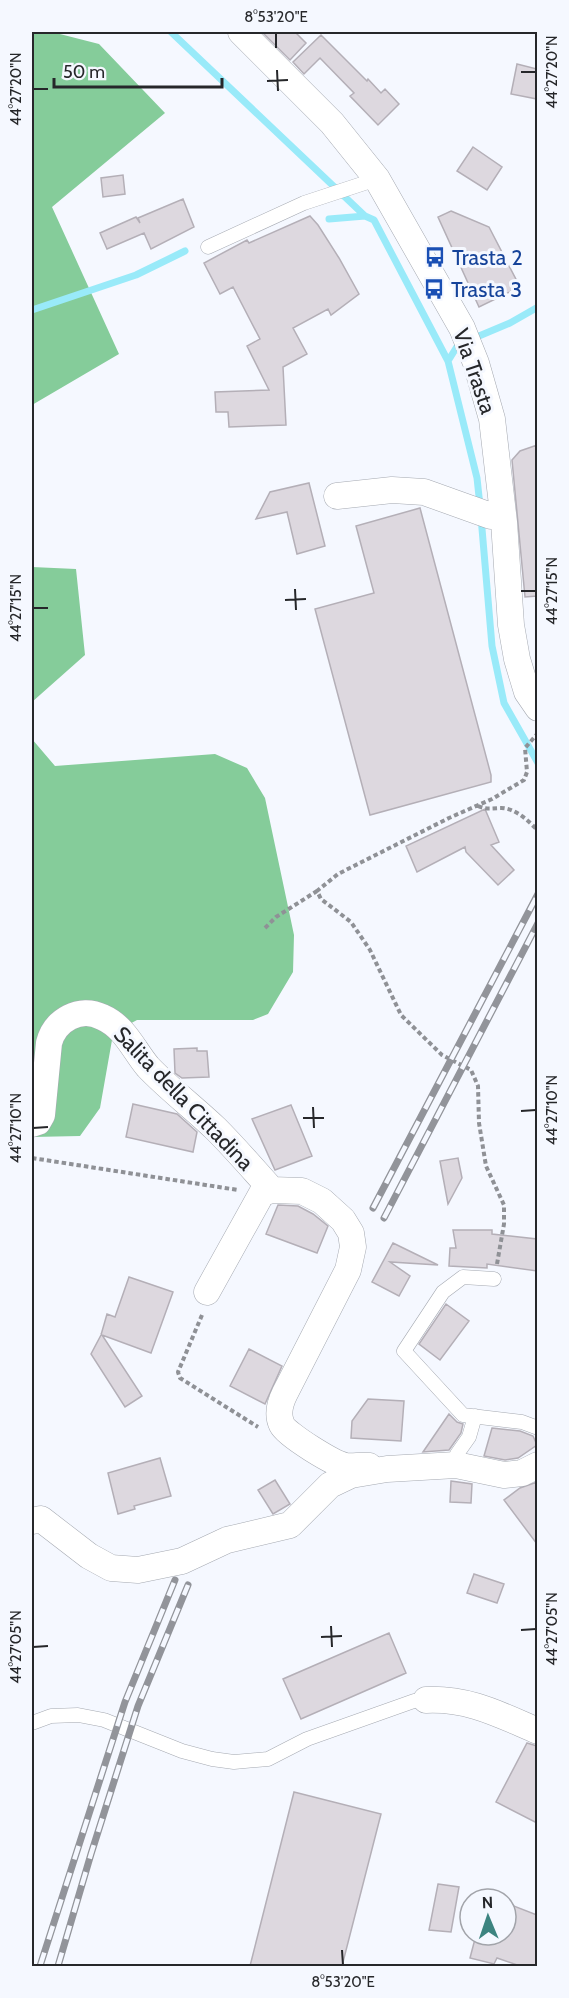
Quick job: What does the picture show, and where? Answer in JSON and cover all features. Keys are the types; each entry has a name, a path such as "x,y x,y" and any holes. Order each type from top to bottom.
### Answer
{"street":[{"name":"Via Trasta","path":"241,32 332,123 366,183 462,328 476,363 492,419 498,519 511,625 517,659 527,692 537,708"},
{"path":"337,496 410,490 437,496 498,519"},
{"name":"Salita della Cittadina","path":"32,1124 38,1122 42,1115 52,1033 59,1024 78,1014 97,1015 120,1028 149,1067 216,1130 267,1191"},
{"name":"Salita della Cittadina","path":"208,1289 267,1191"},
{"name":"Salita della Cittadina","path":"267,1191 302,1191 322,1200 343,1220 351,1233 353,1246 348,1270 280,1404 281,1424 286,1431 333,1461 345,1466 361,1465 387,1469"},
{"path":"35,1516 89,1556 111,1568 138,1570 182,1561 227,1540 290,1525 330,1485 351,1475 387,1469 456,1465 504,1475 522,1473 537,1465"},
{"path":"426,1700 445,1699 475,1704 537,1731"}],"lane":[{"path":"208,248 304,203 366,183"},
{"path":"495,1279 463,1277 443,1292 404,1351 463,1415 522,1422 537,1428"},
{"path":"456,1465 457,1454 470,1437 475,1416"},
{"path":"32,1724 51,1716 78,1715 104,1720 182,1751 212,1759 234,1762 268,1760 307,1739 414,1701 426,1700"}],"path":[{"path":"265,928 276,916 317,891 338,874 477,806 524,780 527,762 525,748 537,733"},
{"path":"477,806 483,809 509,809 532,824 537,831"},
{"path":"317,891 321,899 351,922 370,950 401,1015 442,1055 471,1070 478,1086 479,1123 486,1166 504,1205 504,1224 495,1279"},
{"path":"32,1158 267,1191"},
{"path":"208,1289 210,1296 178,1372 180,1378 258,1428"}],"green space":[{"path":"32,32 52,32 99,44 165,113 52,207 119,354 32,405"},
{"path":"32,567 76,569 85,655 32,702"},
{"path":"32,739 55,766 215,754 247,768 265,798 294,935 293,972 268,1014 253,1020 137,1020 124,1027 112,1040 100,1108 80,1136 32,1137"}],"building":[{"path":"262,32 295,32 306,43 290,60"},
{"path":"321,35 367,81 368,79 381,93 385,89 399,104 378,125 350,96 354,93 320,58 304,74 293,62"},
{"path":"517,64 537,69 537,99 511,94"},
{"path":"473,147 502,167 487,190 457,171"},
{"path":"123,175 125,194 103,197 101,178"},
{"path":"183,199 194,227 151,249 144,233 107,249 100,233 136,217 140,223 138,218"},
{"path":"451,211 489,227 520,287 479,307 438,217"},
{"path":"310,216 339,258 359,294 331,315 328,309 293,328 307,354 283,367 286,425 229,427 228,412 216,412 215,392 269,390 247,346 260,339 233,287 220,294 204,263 247,240 249,243"},
{"path":"537,445 537,596 525,597 512,460 520,451"},
{"path":"309,483 325,546 297,554 287,512 256,519 270,492"},
{"path":"420,508 491,782 370,815 315,609 374,593 356,526"},
{"path":"485,809 499,842 491,845 514,870 498,885 466,852 465,847 417,872 406,846"},
{"path":"197,1048 197,1051 207,1051 209,1077 182,1078 175,1073 174,1049"},
{"path":"133,1104 177,1114 197,1132 193,1152 126,1137"},
{"path":"291,1105 312,1156 275,1170 252,1119"},
{"path":"458,1158 462,1178 448,1204 440,1161"},
{"path":"278,1205 298,1206 328,1226 317,1253 266,1234"},
{"path":"453,1230 492,1230 492,1234 537,1239 537,1271 487,1264 487,1268 449,1266 450,1248 456,1248"},
{"path":"393,1243 438,1265 390,1262 410,1276 399,1296 372,1282"},
{"path":"129,1277 173,1292 151,1353 102,1335 142,1396 125,1407 91,1354 101,1335 107,1314 115,1317"},
{"path":"446,1304 469,1321 440,1360 419,1344"},
{"path":"249,1349 282,1366 265,1404 230,1386"},
{"path":"368,1399 404,1401 401,1441 351,1438 352,1421"},
{"path":"449,1414 457,1422 463,1424 461,1433 449,1450 423,1452"},
{"path":"492,1428 520,1431 533,1436 537,1445 518,1458 505,1460 484,1456"},
{"path":"160,1458 171,1496 134,1506 135,1509 118,1514 108,1473"},
{"path":"275,1480 290,1504 273,1514 258,1490"},
{"path":"451,1481 472,1484 471,1503 450,1502"},
{"path":"537,1482 537,1544 504,1500 520,1488"},
{"path":"474,1574 504,1584 497,1603 467,1593"},
{"path":"389,1633 406,1673 301,1719 283,1679"},
{"path":"527,1743 537,1746 537,1823 496,1802"},
{"path":"294,1792 381,1814 342,1966 250,1966"},
{"path":"438,1884 459,1887 451,1932 429,1930"},
{"path":"518,1908 537,1915 537,1966 520,1966 497,1958 494,1964 470,1958 473,1947 518,1947"}],"waterway":[{"path":"171,32 365,216 374,220 448,361 477,478 480,506"},
{"path":"329,219 365,216"},
{"path":"32,310 136,275 185,251"},
{"path":"479,336 510,323 538,307"},
{"path":"448,361 458,345"},
{"path":"481,517 492,646 504,703 538,763"}],"railway":[{"path":"373,1208 538,894"},
{"path":"384,1218 538,923"},
{"path":"40,1966 125,1702 175,1580"},
{"path":"58,1966 138,1706 188,1585"}],"place":[{"name":"Trasta 2","path":"435,257"},
{"name":"Trasta 3","path":"434,289"}]}
